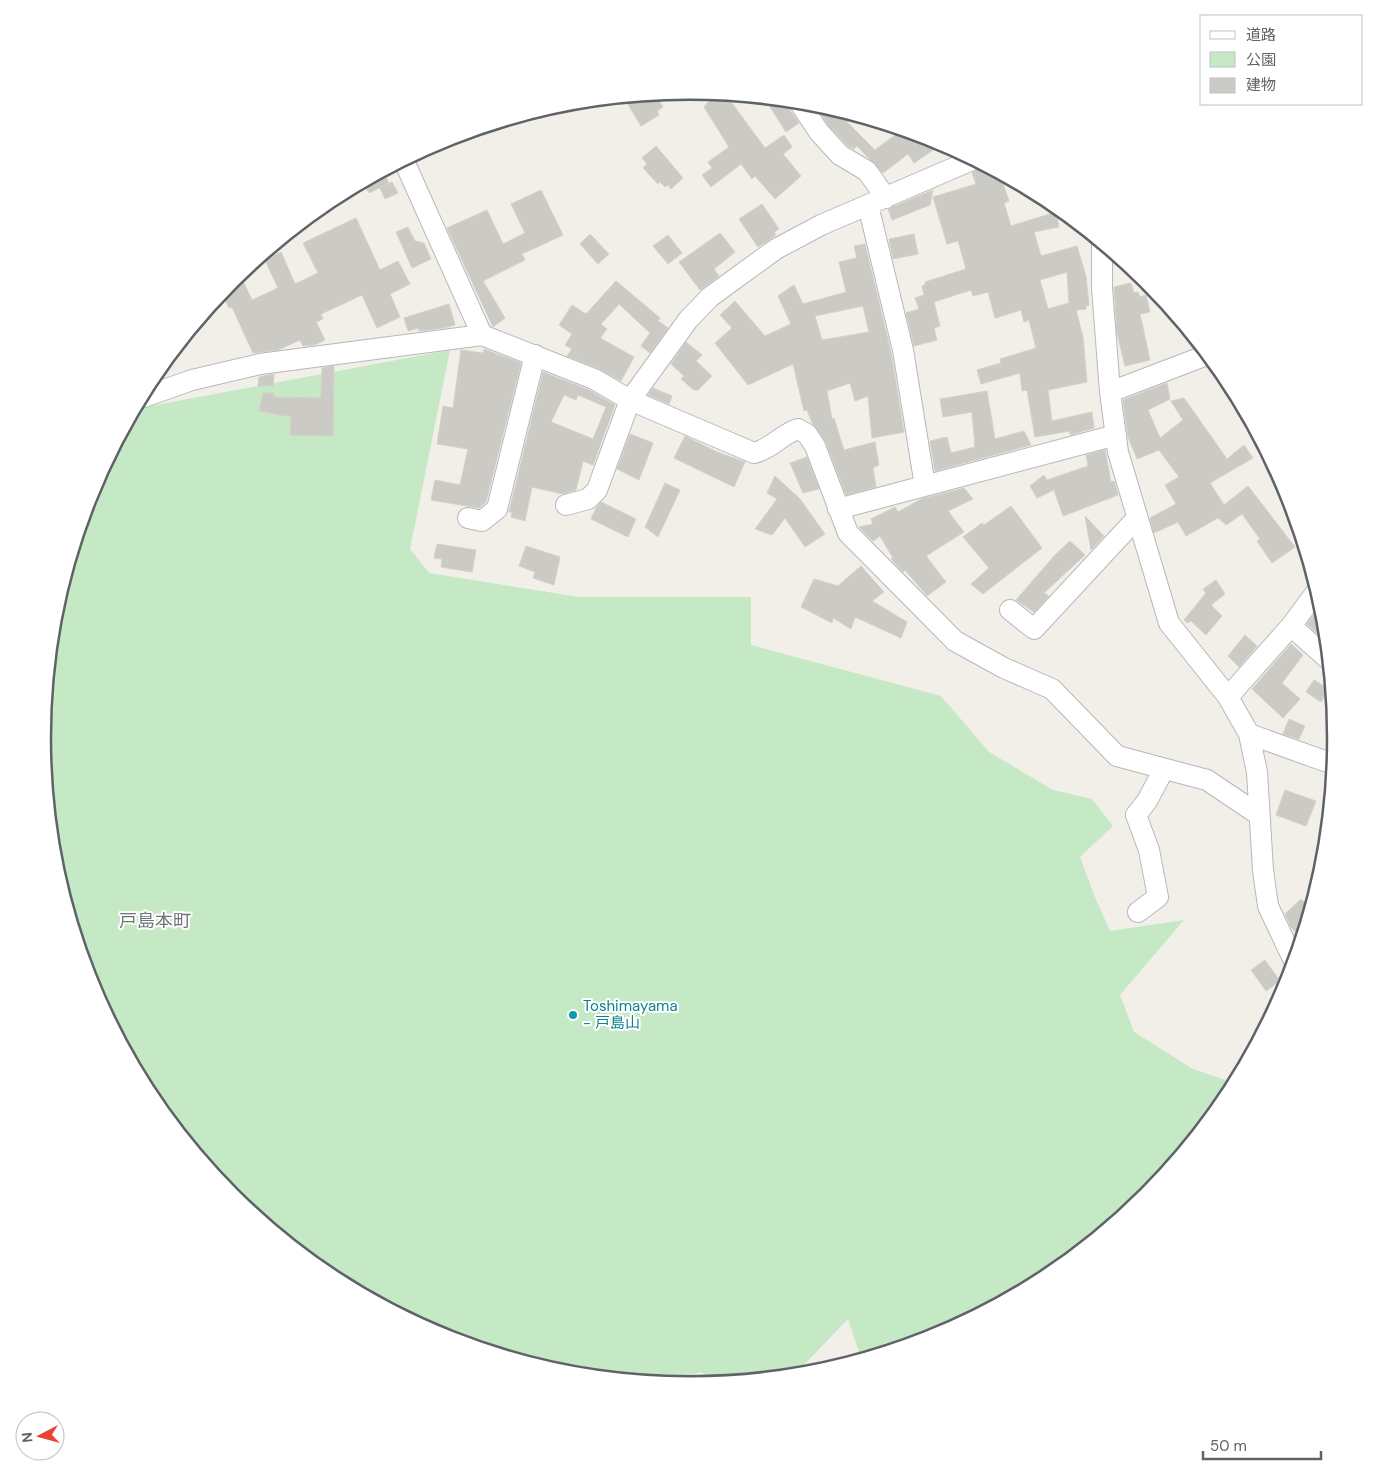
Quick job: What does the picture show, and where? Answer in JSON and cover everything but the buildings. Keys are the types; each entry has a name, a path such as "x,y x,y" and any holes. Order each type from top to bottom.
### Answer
{"street":[{"path":"805,112 819,132 840,155 867,171 877,201 926,486"},
{"path":"566,505 588,499 597,490 630,400 688,320 710,297 776,249 821,225 965,163"},
{"path":"406,166 482,335"},
{"path":"1102,253 1102,288 1110,392 1118,452 1169,623 1228,697 1248,734 1257,772 1262,870 1268,906 1290,952"},
{"path":"153,394 192,380 260,364 482,335 594,379 630,400 754,453 763,451 790,432 798,429 807,434 815,446 848,534 956,641 1004,668 1052,689 1117,756 1207,780 1259,815"},
{"path":"468,518 482,521 497,509 535,355"},
{"path":"1110,392 1200,358"},
{"path":"838,509 1116,435"},
{"path":"1010,610 1034,629 1137,518"},
{"path":"1228,697 1291,626 1311,599"},
{"path":"1291,626 1321,652"},
{"path":"1248,734 1326,761"},
{"path":"1138,912 1158,897 1149,850 1136,815 1147,801 1164,769"}],"green space":[{"path":"450,350 410,549 429,573 579,597 751,597 751,645 941,696 989,752 1053,790 1092,799 1113,826 1080,857 1110,931 1184,920 1120,995 1134,1032 1193,1069 1226,1080 1219,1092 1195,1126 1140,1189 1077,1244 1043,1268 971,1310 894,1342 859,1352 848,1319 804,1365 731,1374 707,1375 701,1372 687,1376 606,1370 565,1363 524,1354 484,1342 445,1327 407,1310 335,1268 301,1244 238,1189 183,1126 137,1057 117,1020 85,943 73,903 57,821 53,780 51,738 57,655 73,573 85,533 117,456 144,407"}],"place":[{"name":"Toshimayama - 戸島山","path":"573,1015"}],"district":[{"name":"戸島本町","path":"155,921"}]}
